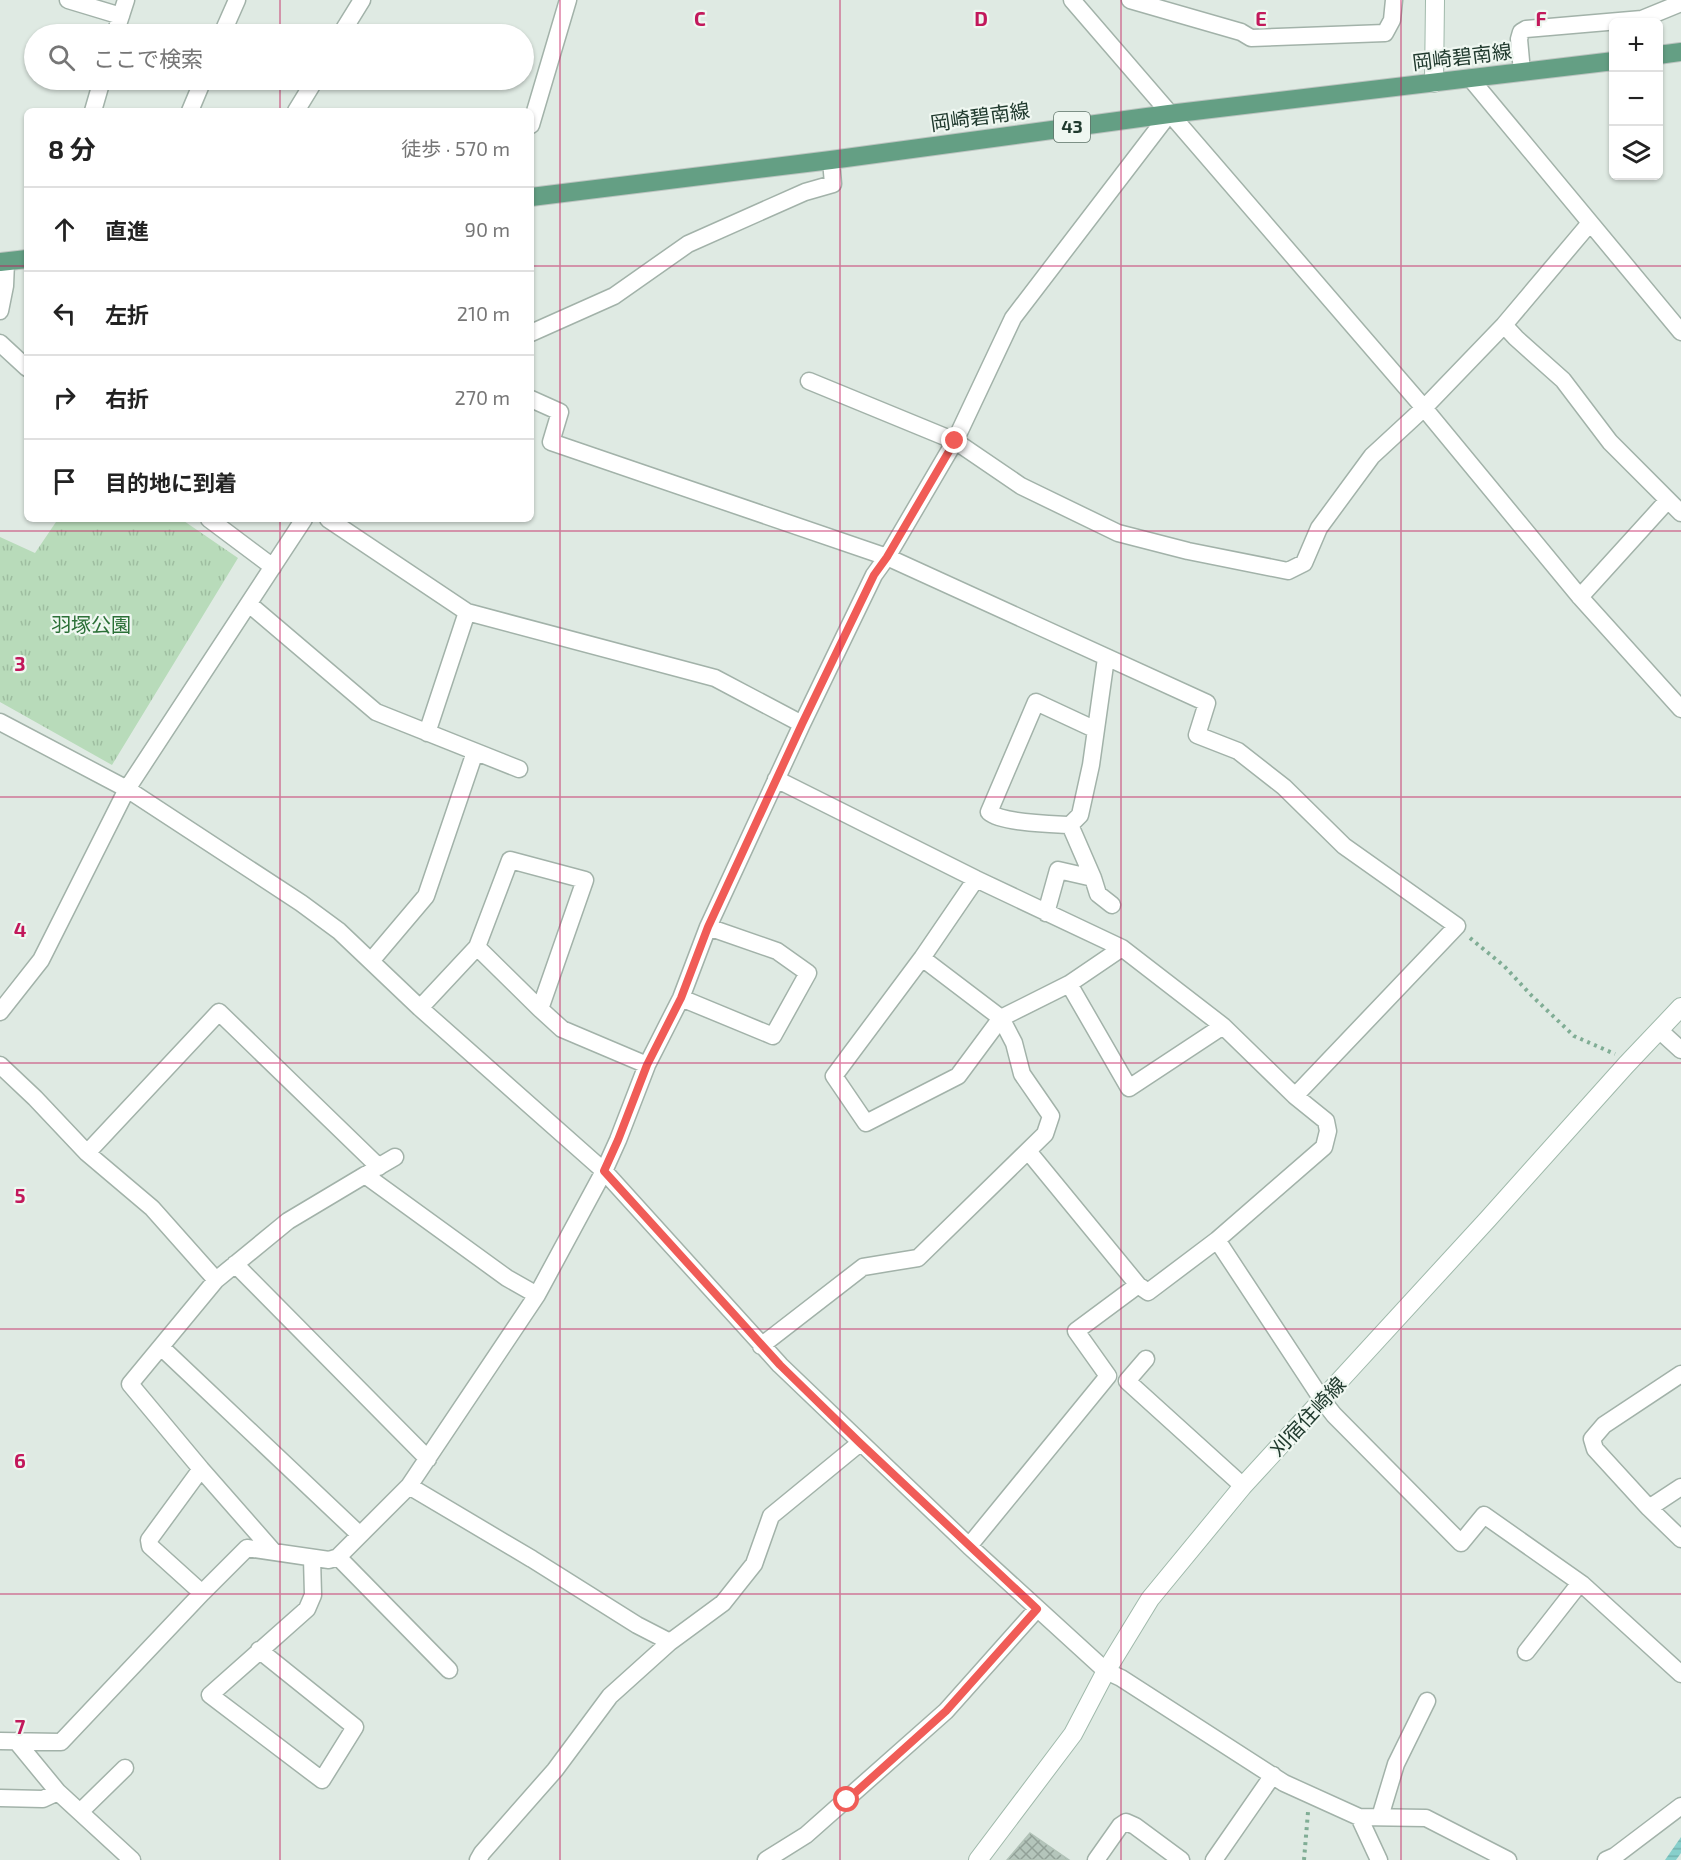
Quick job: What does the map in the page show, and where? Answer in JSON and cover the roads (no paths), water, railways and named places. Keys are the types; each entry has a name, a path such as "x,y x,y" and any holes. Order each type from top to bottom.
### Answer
{"main road":[{"path":"1434,82 1435,0"},
{"path":"1663,54 1681,52"},
{"name":"岡崎碧南線","path":"534,197 831,160 1169,114 1609,62"},
{"path":"3,262 24,259"},
{"name":"刈宿住崎線","path":"979,1860 1073,1734 1106,1671 1150,1599 1243,1486 1323,1401 1681,1006"}],"street":[{"path":"68,0 121,16"},
{"path":"118,24 126,0"},
{"path":"226,24 237,0"},
{"path":"348,24 362,0"},
{"path":"534,115 568,0"},
{"path":"1072,0 1424,408 1580,597 1681,710"},
{"path":"1130,0 1241,32 1251,38 1385,33 1392,21 1394,0"},
{"path":"1522,72 1519,39 1521,32 1526,29 1642,19 1681,3"},
{"path":"1470,78 1681,332"},
{"path":"94,108 99,90"},
{"path":"191,108 199,90"},
{"path":"298,108 309,90"},
{"path":"8,1741 61,1742 247,1548 329,1560 338,1557 409,1486 429,1459 537,1295 604,1171 647,1065 681,998 708,927 776,778 874,575 887,557 955,441 1013,318 1169,114"},
{"path":"534,332 614,296 688,244 805,192 833,183 831,160"},
{"path":"809,381 955,441 1021,486 1118,533 1188,551 1288,571 1304,563 1319,528 1372,456 1424,408 1504,325 1590,223"},
{"path":"0,311 5,286 3,262"},
{"path":"1504,325 1563,380 1610,442 1681,513"},
{"path":"0,343 24,365"},
{"path":"534,400 560,412 551,442 887,557 1207,703 1197,735 1238,751 1284,787 1344,846 1457,926 1295,1096"},
{"path":"1580,597 1668,500"},
{"path":"213,522 273,567"},
{"path":"0,1012 41,960 127,789 302,522"},
{"path":"332,522 467,612 714,678 802,724"},
{"path":"249,604 376,712 519,769"},
{"path":"427,733 467,612"},
{"path":"1094,729 1036,702 989,812 994,816 1022,821 1070,825 1080,815 1106,658"},
{"path":"0,722 127,789 301,903 339,931 420,1008 604,1171 761,1346 860,1443 1106,1671 1122,1678 1284,1783 1359,1817 1426,1818 1508,1860"},
{"path":"371,962 426,896 475,752"},
{"path":"776,778 976,879 1122,948 1223,1026 1295,1096 1326,1122 1328,1131 1324,1147 1217,1240 1148,1292 1138,1285 1028,1151"},
{"path":"1070,825 1098,894 1112,905"},
{"path":"420,1008 477,947 510,860 585,880 540,1009"},
{"path":"1046,913 1058,870 1093,878"},
{"path":"976,879 922,958 834,1076 866,1123 958,1076 1001,1018 1069,984 1122,948"},
{"path":"681,998 773,1035 808,973 777,951 708,927"},
{"path":"477,947 561,1029 647,1065"},
{"path":"761,1346 863,1267 918,1258 1045,1134 1051,1116 1022,1074 1014,1043 1001,1018 922,958"},
{"path":"1069,984 1129,1088 1223,1026"},
{"path":"87,1153 219,1012 372,1171 507,1278 537,1295"},
{"path":"1659,1030 1681,1050"},
{"path":"0,1065 87,1153 152,1209 216,1280"},
{"path":"273,1551 130,1384 216,1280 288,1221 395,1157"},
{"path":"1217,1240 1334,1415 1461,1543 1484,1515 1580,1583 1681,1674"},
{"path":"235,1264 429,1459"},
{"path":"969,1545 1108,1376 1076,1331 1138,1285"},
{"path":"161,1347 360,1535"},
{"path":"1146,1359 1127,1381 1243,1486"},
{"path":"1681,1374 1604,1425 1592,1439 1595,1449 1681,1539"},
{"path":"478,1860 555,1770 610,1696 670,1642 723,1603 754,1564 771,1516 860,1443"},
{"path":"201,1469 149,1540 150,1546 202,1593"},
{"path":"409,1486 532,1559 636,1625 670,1642"},
{"path":"1649,1508 1681,1487"},
{"path":"338,1557 449,1670"},
{"path":"259,1650 355,1727 322,1780 210,1695 259,1650 307,1609 313,1595 312,1558"},
{"path":"1526,1652 1580,1583"},
{"path":"766,1860 806,1835 946,1711 1037,1609"},
{"path":"1380,1817 1396,1764 1427,1701"},
{"path":"8,1741 58,1792 132,1860"},
{"path":"80,1812 125,1768"},
{"path":"1214,1860 1273,1775"},
{"path":"0,1798 43,1798 58,1792"},
{"path":"1606,1860 1615,1856 1681,1806"},
{"path":"1359,1817 1379,1860"},
{"path":"1096,1860 1120,1826 1126,1822 1135,1826 1181,1860"}],"water":[{"path":"1681,1837 1681,1853 1676,1860 1665,1860"}],"park label":[{"name":"羽塚公園","path":"91,625"}]}
